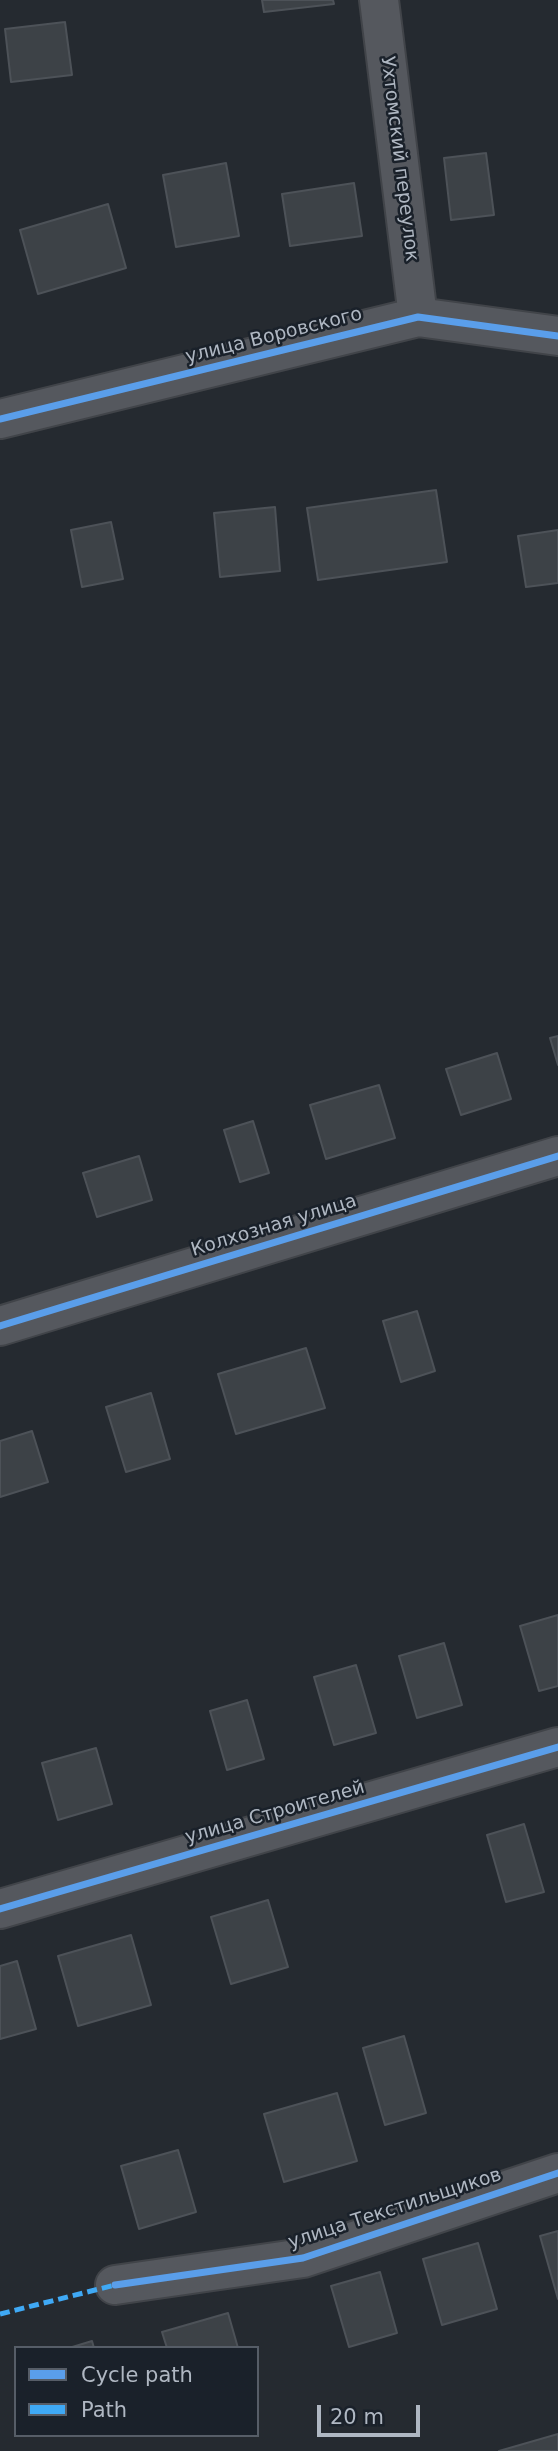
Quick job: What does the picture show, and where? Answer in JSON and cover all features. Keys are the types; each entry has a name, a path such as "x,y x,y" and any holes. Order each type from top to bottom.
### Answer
{"street":[{"name":"Ухтомский переулок","path":"379,0 418,317"},
{"name":"улица Воровского","path":"0,419 418,317 558,336"},
{"name":"Колхозная улица","path":"0,1326 558,1156"},
{"name":"улица Строителей","path":"0,1909 558,1747"},
{"name":"улица Текстильщиков","path":"115,2285 303,2258 558,2173"}],"building":[{"path":"262,0 333,0 334,4 264,12"},
{"path":"65,22 72,75 11,82 5,29"},
{"path":"486,153 494,215 451,220 444,158"},
{"path":"226,163 239,236 176,247 163,175"},
{"path":"354,183 362,236 290,246 282,194"},
{"path":"108,204 126,268 38,294 20,230"},
{"path":"436,490 447,562 318,580 307,508"},
{"path":"275,507 280,571 220,577 214,513"},
{"path":"111,522 123,579 82,587 71,530"},
{"path":"558,530 558,583 526,587 518,536"},
{"path":"558,1036 558,1065 550,1038"},
{"path":"497,1053 511,1099 461,1115 446,1069"},
{"path":"379,1085 395,1138 326,1159 310,1105"},
{"path":"253,1121 269,1173 240,1182 224,1130"},
{"path":"139,1156 152,1200 97,1217 83,1173"},
{"path":"417,1311 435,1371 401,1382 383,1321"},
{"path":"306,1348 325,1408 236,1434 218,1374"},
{"path":"151,1393 170,1459 126,1472 106,1407"},
{"path":"32,1431 48,1482 0,1497 0,1441"},
{"path":"558,1615 558,1686 539,1691 520,1626"},
{"path":"444,1643 462,1705 417,1718 399,1656"},
{"path":"356,1665 376,1733 334,1745 314,1677"},
{"path":"247,1700 264,1759 227,1770 210,1711"},
{"path":"96,1748 112,1804 58,1820 42,1763"},
{"path":"524,1824 544,1892 506,1902 487,1835"},
{"path":"268,1900 288,1967 231,1984 211,1917"},
{"path":"131,1935 151,2005 78,2026 58,1956"},
{"path":"17,1961 36,2029 0,2039 0,1966"},
{"path":"404,2036 426,2113 385,2125 363,2048"},
{"path":"337,2093 357,2161 284,2182 264,2114"},
{"path":"178,2150 196,2212 139,2229 121,2166"},
{"path":"558,2231 558,2299 540,2236"},
{"path":"478,2243 497,2309 442,2325 423,2259"},
{"path":"380,2272 397,2333 349,2347 331,2286"},
{"path":"228,2313 237,2346 166,2346 162,2332"},
{"path":"92,2341 93,2346 76,2346"},
{"path":"558,2434 558,2451 499,2451"}],"marked path":[{"path":"0,2314 115,2285"}],"cycle path":[{"path":"0,419 418,317 558,336"},
{"path":"0,1326 558,1156"},
{"path":"0,1909 558,1747"},
{"path":"115,2285 303,2258 558,2173"}]}
